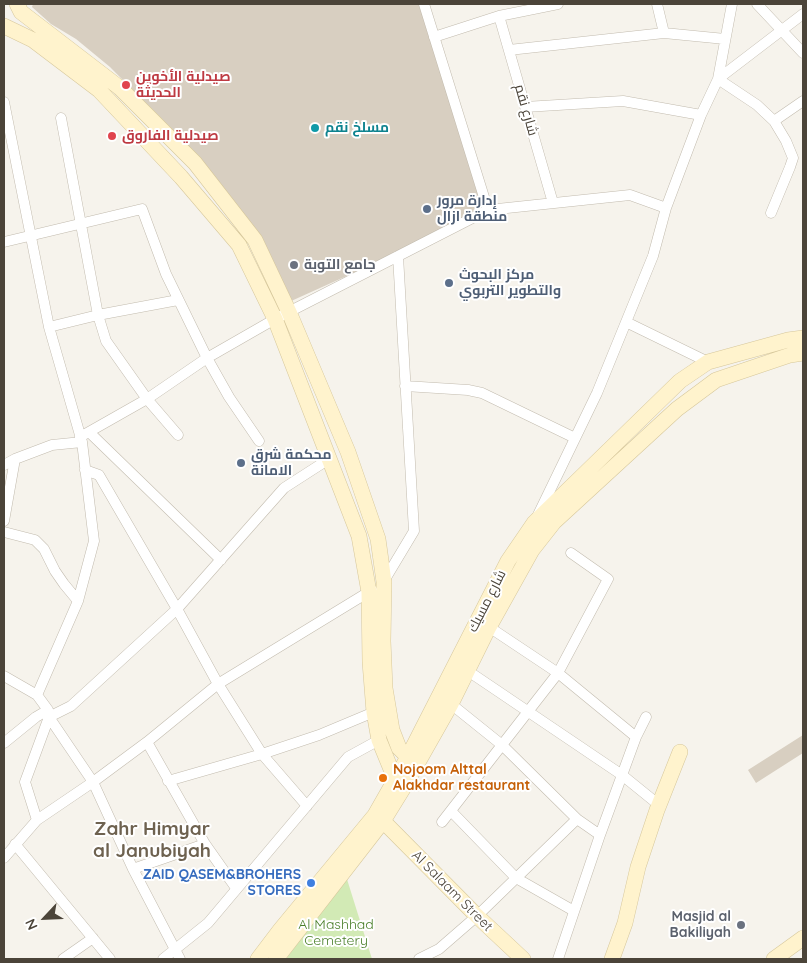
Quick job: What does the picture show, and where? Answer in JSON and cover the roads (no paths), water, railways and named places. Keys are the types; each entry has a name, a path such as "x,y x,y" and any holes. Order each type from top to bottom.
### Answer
{"street":[{"path":"17,4 21,12 120,88 194,163 255,240 289,312 348,452 378,538 384,582 385,688 392,730 399,748 412,760"},
{"path":"424,4 488,210"},
{"path":"434,37 499,16 558,4"},
{"path":"657,4 664,33"},
{"path":"534,523 597,393 653,256 666,208 701,115 718,78 732,4"},
{"path":"757,4 803,52"},
{"path":"718,78 803,14"},
{"name":"شارع نقم","path":"499,16 553,203"},
{"path":"4,26 33,40 99,90 181,177 239,245 275,319 359,536 369,592 370,662 374,712 379,740 400,783"},
{"path":"509,50 664,33 724,39"},
{"path":"718,78 757,105 774,122 786,141 793,158 771,213"},
{"path":"525,107 623,101 701,115"},
{"path":"774,122 803,101"},
{"path":"4,102 49,327 84,437 85,470 94,541 78,601 37,695"},
{"path":"61,118 98,315 106,341 147,399 178,435"},
{"path":"4,465 52,445 84,437 147,399 207,358 275,319 488,210 630,195 666,208"},
{"path":"4,242 142,209 166,274 207,358 229,397 259,441"},
{"path":"4,858 37,820 93,782 218,684 384,582 414,531 398,256"},
{"path":"49,327 98,315 178,300"},
{"path":"626,322 708,362"},
{"name":"شارع مسيك","path":"276,959 383,821 508,561 534,523 680,381 708,362 788,340 803,338"},
{"name":"شارع مسيك","path":"412,760 451,704 489,627 532,550 554,522 677,409 716,380 790,354 803,353"},
{"path":"405,386 468,390 482,393 575,438"},
{"path":"84,437 220,560"},
{"path":"4,521 15,459"},
{"path":"4,743 36,716 71,706 177,608 284,488 329,459"},
{"path":"85,470 99,474 177,608 218,684 262,754 307,806"},
{"path":"4,532 36,540 44,549 55,571 78,601"},
{"path":"442,822 558,673 608,578 571,553"},
{"path":"489,627 558,673 636,736"},
{"path":"468,671 622,775 659,805"},
{"path":"4,676 37,695 93,782 133,869 180,959"},
{"path":"451,704 502,745 577,820 600,835"},
{"path":"168,781 262,754 319,735 374,712"},
{"path":"37,820 25,782 48,714"},
{"path":"558,959 636,736 646,717"},
{"path":"163,959 208,923 348,757 379,740"},
{"path":"146,742 205,844 236,888"},
{"path":"612,959 625,923 638,867 659,805 680,752"},
{"name":"شارع مسيك","path":"258,959 400,783"},
{"path":"451,811 516,878 574,911"},
{"path":"419,959 439,948 477,916 577,820"},
{"name":"Al Salaam Street","path":"383,821 477,916 523,959"},
{"path":"15,844 110,959"},
{"path":"133,869 205,844"},
{"path":"63,959 93,938"},
{"path":"774,959 803,938"},
{"path":"787,959 803,947"}],"place":[{"name":"صيدلية الأخوين الحديثة","path":"126,85"},
{"name":"مسلخ نقم","path":"315,128"},
{"name":"صيدلية الفاروق","path":"112,136"},
{"name":"إدارة مرور منطقة ازال","path":"427,209"},
{"name":"جامع التوبة","path":"294,265"},
{"name":"مركز البحوث والتطوير التربوي","path":"449,283"},
{"name":"محكمة شرق الامانة","path":"241,463"},
{"name":"Nojoom Alttal Alakhdar restaurant","path":"383,778"},
{"name":"ZAID QASEM&BROHERS STORES","path":"311,883"},
{"name":"Masjid al Bakiliyah","path":"741,925"}],"district":[{"name":"Zahr Himyar al Janubiyah","path":"152,840"}],"park label":[{"name":"Al Mashhad Cemetery","path":"336,934"}]}
